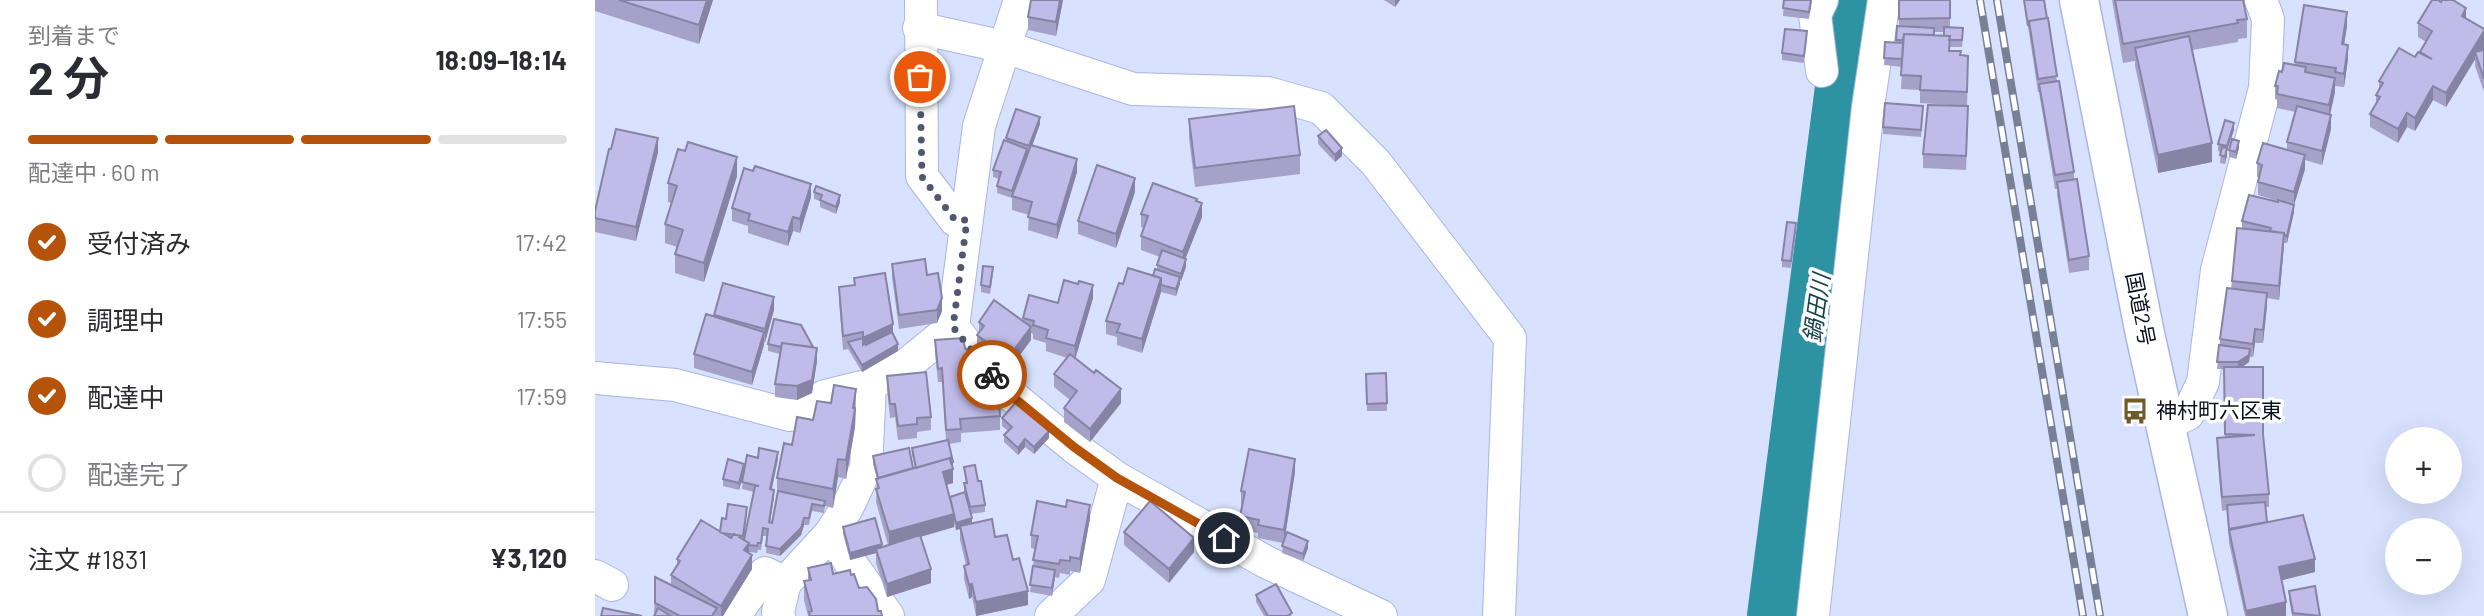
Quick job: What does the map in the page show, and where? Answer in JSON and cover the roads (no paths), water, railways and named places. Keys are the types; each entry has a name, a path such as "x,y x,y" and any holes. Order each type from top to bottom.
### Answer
{"highway":[{"name":"国道2号","path":"2079,0 2145,334 2208,616"}],"street":[{"path":"595,378 675,385 790,415 825,397 870,385 910,362 953,327 979,126 1020,0"},
{"path":"1822,0 1815,15 1822,71"},
{"path":"1813,616 1868,107 1884,0"},
{"path":"2165,425 2188,414 2203,382 2217,270 2265,88 2268,19 2261,0"},
{"path":"967,220 955,220 922,177 920,14 1005,47 1133,89 1268,93 1321,108 1376,163 1510,338 1499,616"},
{"path":"953,327 1001,387 1074,447 1117,478 1266,562 1381,616"},
{"path":"779,616 785,583 830,534 847,508 866,468 870,385"},
{"path":"1051,616 1089,580 1117,478"},
{"path":"830,534 888,616"},
{"path":"734,616 765,573 785,583"}],"waterway":[{"name":"鍋田川","path":"1776,616 1857,0"}],"railway":[{"path":"1980,0 2083,616"},
{"path":"1997,0 2100,616"}],"place":[{"name":"神村町六区東","path":"2135,411"}]}
